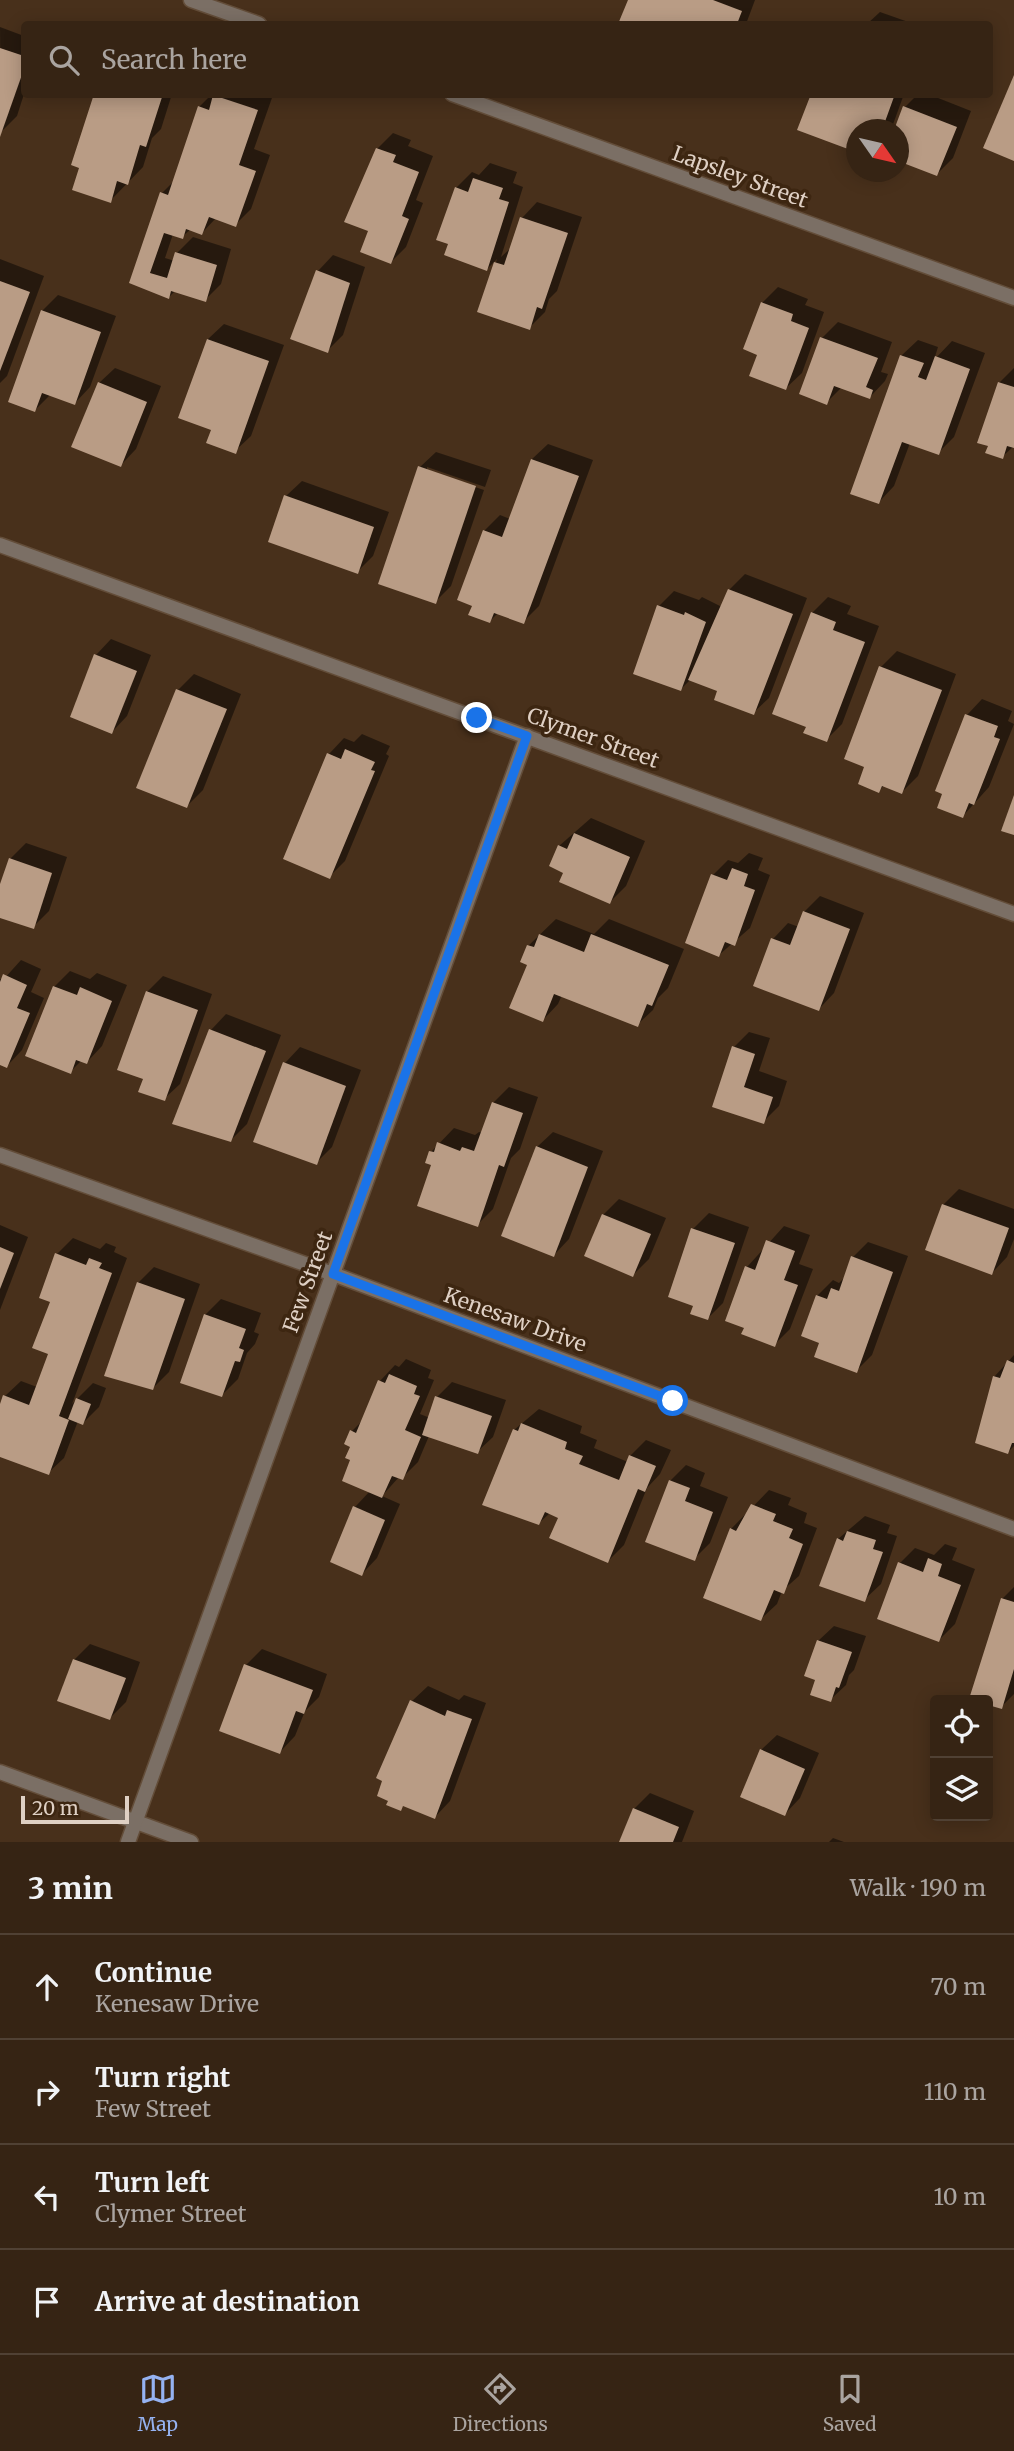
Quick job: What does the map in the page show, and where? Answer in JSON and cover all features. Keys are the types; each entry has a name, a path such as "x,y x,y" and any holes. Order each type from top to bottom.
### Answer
{"street":[{"path":"191,0 250,21"},
{"name":"Lapsley Street","path":"463,98 1014,298"},
{"name":"Clymer Street","path":"0,545 1014,914"},
{"name":"Few Street","path":"128,1842 527,736"},
{"name":"Kenesaw Drive","path":"0,1155 333,1274 1014,1529"},
{"path":"0,1772 191,1842"}],"building":[{"path":"628,0 713,0 742,11 738,21 619,21"},
{"path":"0,48 21,55 21,78 0,137"},
{"path":"1014,75 1014,161 983,148"},
{"path":"93,98 162,98 146,147 140,145 128,185 117,181 111,203 72,190 79,168 71,165"},
{"path":"212,98 222,98 258,110 239,165 256,171 236,227 209,217 202,235 186,229 183,239 164,233 150,273 167,278 175,252 217,265 206,302 171,291 169,299 129,283 160,192 168,195 198,106 209,110"},
{"path":"809,98 894,98 886,119 846,119 846,148 797,130"},
{"path":"903,106 957,127 937,176 909,165 909,119 898,119"},
{"path":"376,148 396,155 393,162 419,172 402,216 409,219 391,264 360,252 368,231 344,222"},
{"path":"473,178 503,188 499,199 509,202 487,271 444,255 448,244 436,240 455,187 468,192"},
{"path":"520,217 568,233 542,309 537,307 530,330 477,312 494,262 504,265"},
{"path":"316,270 350,283 328,353 290,339"},
{"path":"0,281 30,292 0,371"},
{"path":"761,302 793,314 791,321 809,328 786,390 749,376 757,355 743,349"},
{"path":"41,310 101,332 75,405 42,393 35,412 8,402"},
{"path":"820,337 878,358 866,387 873,390 870,399 834,386 827,405 799,394"},
{"path":"207,339 269,361 236,454 206,443 211,430 178,418"},
{"path":"900,355 924,363 918,377 926,380 935,356 970,369 939,455 902,442 879,504 850,494"},
{"path":"98,382 147,402 121,467 71,447"},
{"path":"998,382 1014,387 1014,448 1007,446 1003,459 985,453 988,446 977,443"},
{"path":"531,459 579,476 524,624 494,613 490,623 468,615 472,606 457,600 483,530 502,537"},
{"path":"418,466 476,486 436,604 378,584"},
{"path":"284,495 374,527 358,574 268,542"},
{"path":"728,589 793,614 754,715 714,700 717,691 688,680"},
{"path":"657,605 684,615 685,612 706,622 681,691 633,674"},
{"path":"811,612 836,622 833,630 865,642 827,742 803,733 806,727 772,714"},
{"path":"94,654 137,671 112,734 70,717"},
{"path":"879,666 942,690 902,794 882,786 879,793 858,784 864,767 844,759"},
{"path":"176,689 227,709 187,808 136,788"},
{"path":"965,714 998,726 994,737 1000,739 974,805 969,803 963,818 937,808 942,794 935,791"},
{"path":"345,749 375,762 371,770 375,771 330,879 283,859 327,753 341,759"},
{"path":"1014,795 1014,835 1001,831"},
{"path":"574,833 630,857 610,904 559,882 563,873 549,866 558,845 567,849"},
{"path":"9,858 52,873 34,929 0,918 0,884"},
{"path":"732,868 748,874 744,886 755,890 735,946 725,942 719,957 685,943 711,874 727,880"},
{"path":"803,911 850,929 819,1011 753,986 771,938 790,945"},
{"path":"539,934 584,952 591,934 669,965 652,1006 647,1004 638,1027 554,994 543,1022 509,1008 527,965 520,962 527,945 534,947"},
{"path":"3,974 27,985 17,1008 30,1013 7,1068 0,1065 0,982"},
{"path":"53,986 77,995 80,987 112,1001 87,1064 76,1060 71,1074 25,1056"},
{"path":"146,991 198,1010 165,1101 138,1092 143,1079 117,1070"},
{"path":"209,1029 266,1051 231,1142 172,1124"},
{"path":"732,1046 755,1054 744,1087 773,1097 764,1124 712,1107"},
{"path":"283,1062 346,1086 317,1165 253,1142"},
{"path":"492,1102 523,1113 504,1167 499,1165 478,1227 417,1206 431,1165 425,1163 429,1151 434,1152 437,1142 460,1151 462,1147 474,1151"},
{"path":"536,1146 588,1167 554,1257 501,1236"},
{"path":"942,1204 1009,1228 992,1275 925,1250"},
{"path":"602,1214 651,1234 633,1277 584,1256"},
{"path":"691,1228 735,1243 708,1320 690,1314 693,1306 668,1297"},
{"path":"766,1240 795,1251 784,1280 798,1285 775,1347 741,1334 744,1328 725,1321 745,1266 755,1270"},
{"path":"0,1247 14,1253 0,1289"},
{"path":"55,1253 86,1265 89,1258 102,1263 99,1268 112,1273 59,1416 69,1420 49,1475 0,1457 0,1404 3,1395 29,1405 48,1354 32,1348 50,1302 39,1298"},
{"path":"851,1256 893,1272 857,1373 814,1357 819,1343 801,1336 816,1295 827,1299 831,1288 839,1291"},
{"path":"137,1282 185,1299 153,1390 104,1376"},
{"path":"204,1314 246,1329 239,1348 244,1350 240,1362 235,1361 222,1397 180,1383"},
{"path":"1007,1360 1014,1363 1014,1443 1008,1454 975,1443 993,1376 1000,1378"},
{"path":"389,1374 417,1386 414,1394 420,1396 405,1430 421,1437 403,1480 392,1476 382,1498 342,1481 350,1460 345,1458 350,1447 344,1444 350,1430 356,1433 378,1380 385,1383"},
{"path":"435,1396 492,1416 478,1454 422,1435"},
{"path":"76,1398 91,1404 83,1425 68,1419"},
{"path":"521,1423 567,1442 565,1449 583,1456 579,1464 619,1480 629,1455 656,1466 645,1492 638,1489 608,1563 549,1538 558,1518 545,1512 539,1525 482,1505 513,1429 518,1431"},
{"path":"669,1480 690,1488 685,1501 713,1512 695,1561 645,1542"},
{"path":"751,1504 776,1514 773,1521 793,1529 789,1538 803,1544 784,1594 774,1590 761,1621 703,1598 730,1528 736,1531"},
{"path":"353,1506 385,1520 362,1576 330,1562"},
{"path":"847,1531 876,1540 873,1549 883,1552 865,1602 819,1586 837,1538 843,1541"},
{"path":"928,1558 942,1564 938,1576 961,1585 939,1642 877,1619 898,1562 923,1572"},
{"path":"1001,1598 1014,1602 1014,1669 1002,1709 993,1706 993,1695 970,1695"},
{"path":"817,1640 852,1652 831,1702 810,1695 815,1680 804,1676"},
{"path":"73,1659 126,1678 110,1720 57,1701"},
{"path":"244,1664 313,1690 304,1714 296,1711 280,1754 219,1731"},
{"path":"410,1700 445,1716 447,1710 472,1719 435,1819 403,1806 401,1811 386,1805 388,1801 377,1796 382,1781 376,1778"},
{"path":"760,1749 805,1769 785,1816 740,1797"},
{"path":"633,1808 679,1827 673,1842 619,1842"}],"route":[{"path":"477,718 527,736 333,1274 673,1401"}]}
